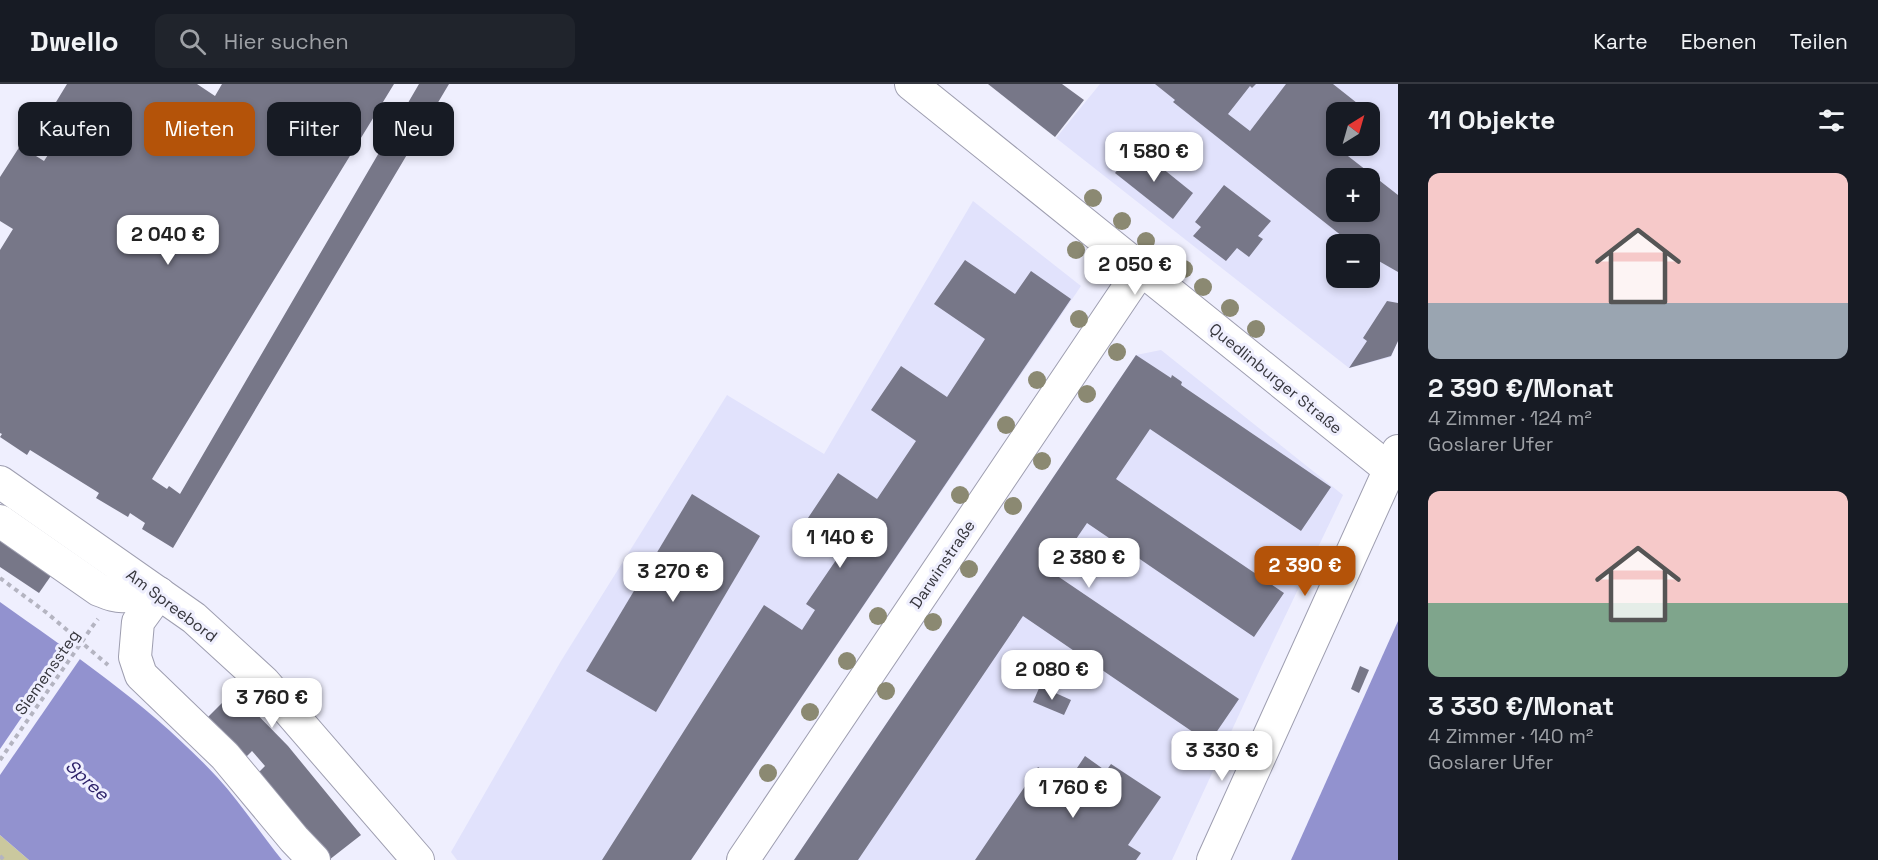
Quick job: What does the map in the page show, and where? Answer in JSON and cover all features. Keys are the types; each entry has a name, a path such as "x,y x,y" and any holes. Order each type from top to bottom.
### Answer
{"street":[{"name":"Quedlinburger Straße","path":"920,87 1141,269 1394,460"},
{"name":"Darwinstraße","path":"743,860 1141,269"},
{"path":"1213,860 1394,460"},
{"name":"Am Spreebord","path":"0,482 194,618 264,682 413,858"},
{"path":"0,521 99,590 115,597 126,597 152,589"},
{"path":"152,589 138,622 135,657 141,675 225,756 314,860"}],"path":[{"path":"0,578 47,613"},
{"name":"Siemenssteg","path":"0,760 92,627"},
{"path":"0,856 4,860"}],"shaded area":[{"path":"1100,84 1398,84 1398,341 1391,357 1349,368 1056,138"},
{"path":"973,201 1081,286 691,860 457,860 451,852 561,661 727,395 824,454"},
{"path":"1161,350 1343,495 1172,860 794,860 1136,355"},
{"path":"0,835 29,860 0,860"}],"water":[{"name":"Spree","path":"0,602 113,684 167,728 217,777 282,860 29,860 0,835"},
{"path":"1398,621 1398,860 1291,860"}],"pier":[{"path":"69,648 82,656 0,775 0,749"}],"building":[{"path":"67,84 197,84 215,96 222,84 394,84 383,102 373,102 373,118 361,138 361,102 267,102 267,156 350,156 152,479 167,489 169,486 180,494 377,156 406,156 173,548 142,529 145,523 130,513 128,517 96,498 99,493 30,450 27,455 0,437 2,434 0,433 0,250 13,229 0,221 0,177 18,149 18,156 36,156 44,161 47,156 132,156 132,102 56,102"},
{"path":"419,84 449,84 438,102 409,102"},
{"path":"988,84 1062,84 1084,100 1055,137"},
{"path":"1155,84 1256,84 1252,88 1250,86 1228,114 1250,131 1286,84 1333,84 1356,102 1326,102 1326,156 1348,156 1363,168 1326,168 1326,222 1380,222 1380,181 1398,195 1398,272 1380,262 1380,234 1339,234 1173,102 1175,100"},
{"path":"1136,147 1193,193 1173,219 1115,173"},
{"path":"1224,185 1271,221 1258,236 1263,239 1249,257 1237,248 1226,261 1193,236 1201,227 1195,222"},
{"path":"965,260 1015,294 1031,271 1071,299 691,860 602,860 764,605 802,630 815,610 806,604 847,544 808,518 838,473 877,499 916,441 871,410 901,366 947,397 985,339 934,304"},
{"path":"1387,301 1398,303 1398,341 1391,356 1349,368 1367,341 1363,338"},
{"path":"1136,355 1171,378 1172,375 1182,382 1181,385 1331,487 1301,531 1150,429 1116,479 1284,593 1254,637 1087,523 1053,573 1239,699 1209,743 1023,616 858,860 794,860"},
{"path":"692,494 760,536 656,712 586,671"},
{"path":"0,532 55,570 39,593 0,567"},
{"path":"1360,666 1369,670 1359,693 1351,689"},
{"path":"1040,686 1071,700 1064,715 1033,702"},
{"path":"234,691 288,746 361,835 329,860 255,776 265,766 252,751 243,760 204,721"},
{"path":"1186,739 1199,749 1192,759 1179,749"},
{"path":"1085,756 1106,771 1111,764 1161,797 1128,845 1141,853 1136,860 975,860 1038,767 1087,800 1095,789 1073,774"}]}
